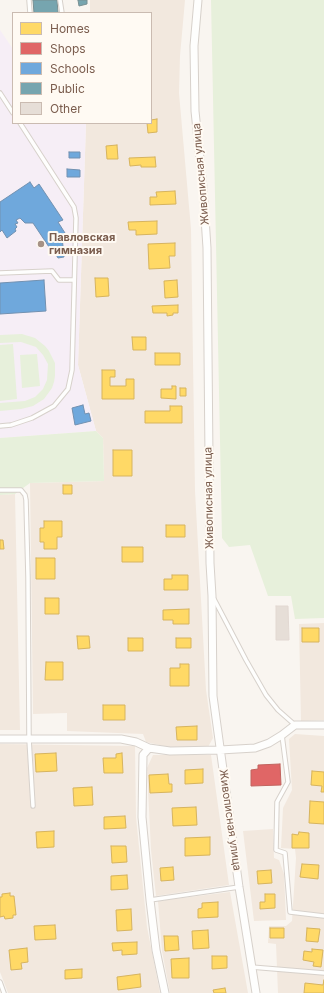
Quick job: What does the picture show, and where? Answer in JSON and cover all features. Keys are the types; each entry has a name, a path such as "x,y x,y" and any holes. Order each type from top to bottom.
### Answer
{"street":[{"name":"Живописная улица","path":"198,0 194,46 195,111 203,188 206,248 210,563 212,596 212,696 239,887 256,993"},
{"path":"0,739 121,739 136,742 149,748 170,752 220,750 255,748 269,744 295,725 324,725"},
{"path":"149,748 143,754 142,817 156,950 166,993"}],"lane":[{"path":"29,0 30,12"},
{"path":"60,0 62,12"},
{"path":"0,93 12,111"},
{"path":"0,426 11,425 32,418 54,406 68,389 72,370 76,218 74,208 21,124"},
{"path":"0,274 52,271 59,280 74,280"},
{"path":"0,490 21,490 25,495 26,500 29,739 33,806"},
{"path":"212,596 266,695 278,710 295,725"},
{"path":"282,735 288,782 277,802 276,850 285,854 290,912 324,916"},
{"path":"150,900 239,887"},
{"path":"251,967 324,973"},
{"path":"0,982 4,993"}],"shaded area":[{"path":"90,0 185,0 180,56 179,93 191,229 195,491 206,690 213,738 208,747 169,747 146,742 143,734 67,731 67,713 33,714 30,483 104,481 103,438 96,431 78,365 86,124 152,124 152,12 90,12"},
{"name":"Павловская гимназия","path":"0,30 12,48 12,124 86,124 78,365 96,431 0,438"},
{"path":"15,494 20,730 0,730 0,495"},
{"path":"324,623 324,720 301,721 299,624"},
{"path":"295,734 324,736 324,993 278,993 276,944 268,943 269,926 286,926 292,921 296,858 295,849 281,848 283,808 292,790 289,739"},
{"path":"0,744 135,746 136,817 147,927 160,993 8,993 0,972"},
{"path":"153,755 211,755 229,885 156,896 151,850 147,768"},
{"path":"273,829 274,858 279,860 284,874 286,920 254,921 243,831"},
{"path":"230,892 248,993 170,993 162,951 158,901"}],"green space":[{"path":"211,0 324,0 324,618 295,619 291,596 268,596 250,545 229,547 222,538"},
{"path":"22,334 35,338 49,351 55,363 54,382 52,388 44,399 33,406 0,411 0,403 25,401 35,397 43,389 47,380 48,364 36,347 21,342 0,343 0,335"},
{"path":"13,344 17,399 0,401 0,345"},
{"path":"37,354 40,386 22,388 20,355"},
{"path":"96,431 103,438 104,481 30,483 15,494 0,495 0,438"}],"building: Homes":[{"path":"157,119 157,132 148,133 147,124 152,124 152,120"},
{"path":"117,145 118,159 107,159 106,146"},
{"path":"155,157 156,167 141,167 141,165 130,166 129,158"},
{"path":"175,191 176,204 150,205 150,197 157,197 156,192"},
{"path":"157,221 157,234 136,235 136,230 129,230 128,222"},
{"path":"175,243 175,256 169,256 170,268 149,269 148,244"},
{"path":"95,278 108,278 109,296 96,297"},
{"path":"177,280 178,297 165,298 164,281"},
{"path":"178,305 178,313 173,313 173,315 167,316 167,313 153,313 152,306"},
{"path":"132,337 146,337 146,350 133,350"},
{"path":"155,353 180,353 180,365 155,365"},
{"path":"102,370 115,370 115,377 110,377 110,386 126,386 126,379 134,379 134,399 102,399"},
{"path":"172,386 176,386 176,399 161,398 161,389 172,389"},
{"path":"180,388 186,388 186,396 180,396"},
{"path":"170,406 182,406 182,423 145,423 145,411 170,411"},
{"path":"113,450 132,450 132,476 113,476"},
{"path":"63,485 72,485 72,494 63,494"},
{"path":"44,521 62,521 62,537 57,537 57,549 44,549 44,542 40,542 40,528 44,528"},
{"path":"166,525 185,525 185,537 166,537"},
{"path":"0,540 3,540 4,549 0,549"},
{"path":"122,547 143,547 143,562 122,562"},
{"path":"36,558 55,558 55,579 36,579"},
{"path":"172,575 188,575 188,590 164,590 164,579 172,579"},
{"path":"45,598 59,598 59,614 45,614"},
{"path":"189,609 189,624 173,624 173,620 163,620 163,610"},
{"path":"302,628 319,628 319,642 302,642"},
{"path":"77,636 89,636 90,648 78,649"},
{"path":"128,638 143,638 143,651 128,651"},
{"path":"176,638 191,638 191,648 176,648"},
{"path":"46,662 63,662 63,680 45,680"},
{"path":"180,664 189,664 189,686 170,686 170,668 180,668"},
{"path":"103,705 125,705 125,720 103,720"},
{"path":"197,726 197,740 177,740 176,727"},
{"path":"56,753 57,771 36,772 35,754"},
{"path":"122,753 123,773 104,773 103,758 116,758 116,754"},
{"path":"203,769 203,783 185,784 185,770"},
{"path":"312,771 324,772 324,792 321,792 322,786 311,785"},
{"path":"168,774 169,784 172,784 172,792 150,793 149,775"},
{"path":"92,787 93,805 74,806 73,788"},
{"path":"310,801 324,802 324,824 309,823"},
{"path":"196,807 197,825 173,826 172,808"},
{"path":"125,816 126,828 104,829 104,817"},
{"path":"54,831 54,847 37,848 36,832"},
{"path":"299,832 309,833 309,848 292,848 292,834 298,835"},
{"path":"210,837 210,855 185,856 185,838"},
{"path":"111,846 126,846 127,862 112,863"},
{"path":"302,864 319,865 318,879 300,877"},
{"path":"173,867 174,880 161,881 160,868"},
{"path":"271,870 272,883 258,884 257,871"},
{"path":"127,875 128,889 111,890 111,876"},
{"path":"10,893 10,896 14,896 16,915 13,915 13,918 5,919 4,916 0,917 0,897 2,897 2,894"},
{"path":"265,894 275,894 275,908 260,909 260,902 265,902"},
{"path":"218,902 218,917 198,918 198,909 202,908 202,903"},
{"path":"131,909 132,930 117,931 116,910"},
{"path":"55,925 56,939 35,940 34,926"},
{"path":"270,928 284,928 284,938 270,938"},
{"path":"307,928 320,929 318,942 306,941"},
{"path":"208,930 209,948 193,949 192,931"},
{"path":"164,936 178,936 179,950 165,951"},
{"path":"137,942 137,954 122,955 122,950 113,951 112,943"},
{"path":"27,948 28,962 21,963 22,969 11,970 9,950"},
{"path":"312,949 323,950 321,967 313,966 314,962 303,960 304,951 312,952"},
{"path":"212,956 227,956 227,968 212,969"},
{"path":"189,958 189,978 172,978 171,959"},
{"path":"82,969 82,978 65,979 65,970"},
{"path":"140,974 141,987 118,990 117,977"},
{"path":"324,980 324,993 304,993 305,983 323,985"},
{"path":"225,988 226,993 214,993 213,990"}],"building: Shops":[{"path":"280,764 281,785 251,786 251,770 258,769 258,765"}],"building: Schools":[{"path":"69,152 80,152 80,158 69,158"},
{"path":"67,169 80,170 80,177 67,177"},
{"path":"30,182 34,188 39,184 63,220 58,222 65,233 62,236 64,257 58,258 55,253 53,253 33,223 25,223 20,218 16,220 18,223 15,224 17,227 15,229 16,231 7,238 2,230 0,232 0,202"},
{"path":"44,280 46,311 0,314 0,283"},
{"path":"83,405 85,414 89,413 91,421 75,425 72,408"}],"building: Public":[{"path":"33,0 57,0 58,12 34,12"},
{"path":"78,0 87,0 87,4 79,6"}],"building: Other":[{"path":"276,606 288,606 289,640 276,640"}],"place":[{"name":"Павловская гимназия","path":"41,244"}]}
